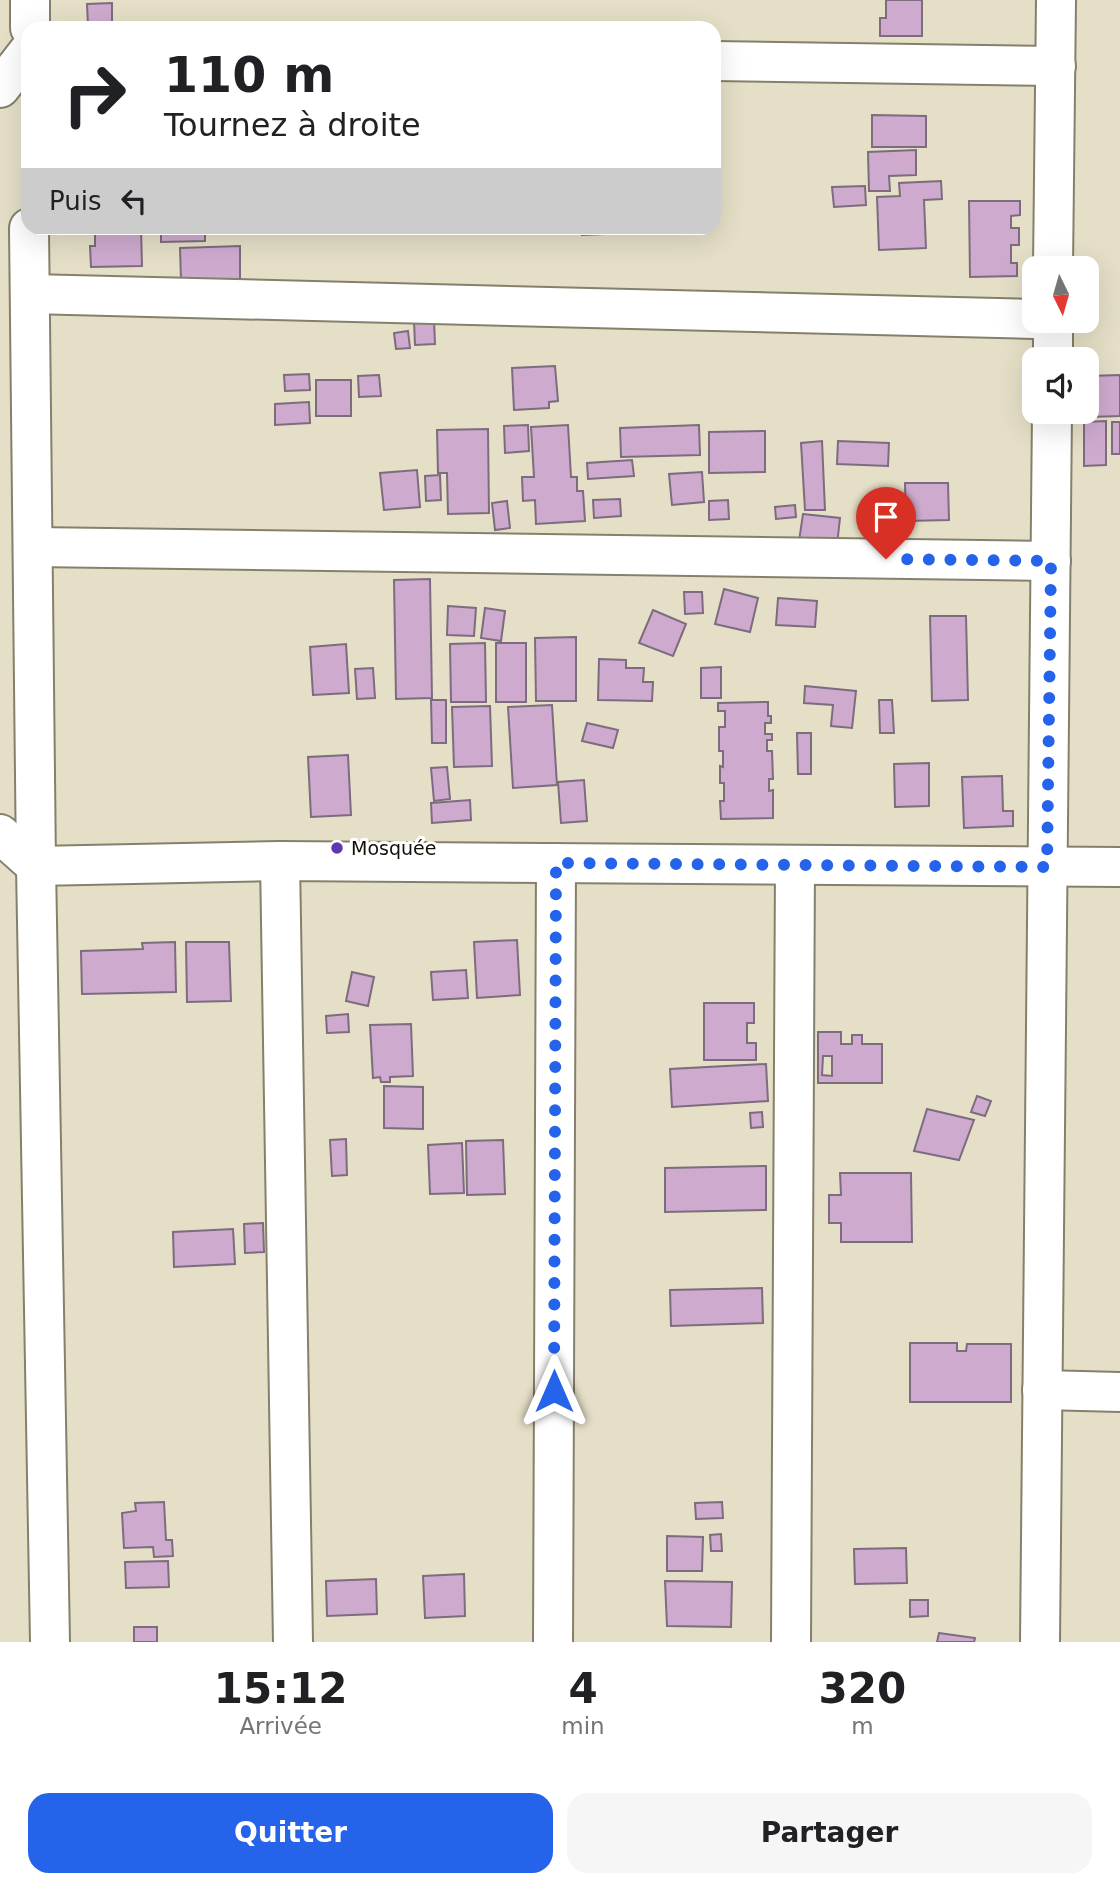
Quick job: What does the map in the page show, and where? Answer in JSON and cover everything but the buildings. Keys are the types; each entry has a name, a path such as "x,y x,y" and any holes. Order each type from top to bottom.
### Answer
{"street":[{"path":"30,0 30,21"},
{"path":"1054,256 1056,0"},
{"path":"0,88 21,61"},
{"path":"721,61 1056,66"},
{"path":"29,235 36,866 50,1642"},
{"path":"30,294 1022,319"},
{"path":"1040,1642 1052,424"},
{"path":"34,547 1051,561"},
{"path":"0,834 36,866 280,861 1120,867"},
{"path":"280,861 293,1642"},
{"path":"552,1642 556,863"},
{"path":"791,1642 795,865"},
{"path":"1042,1390 1120,1392"}],"place":[{"name":"Mosquée","path":"337,848"}],"route":[{"path":"554,1391 556,863 1047,867 1051,561 886,559"}]}
